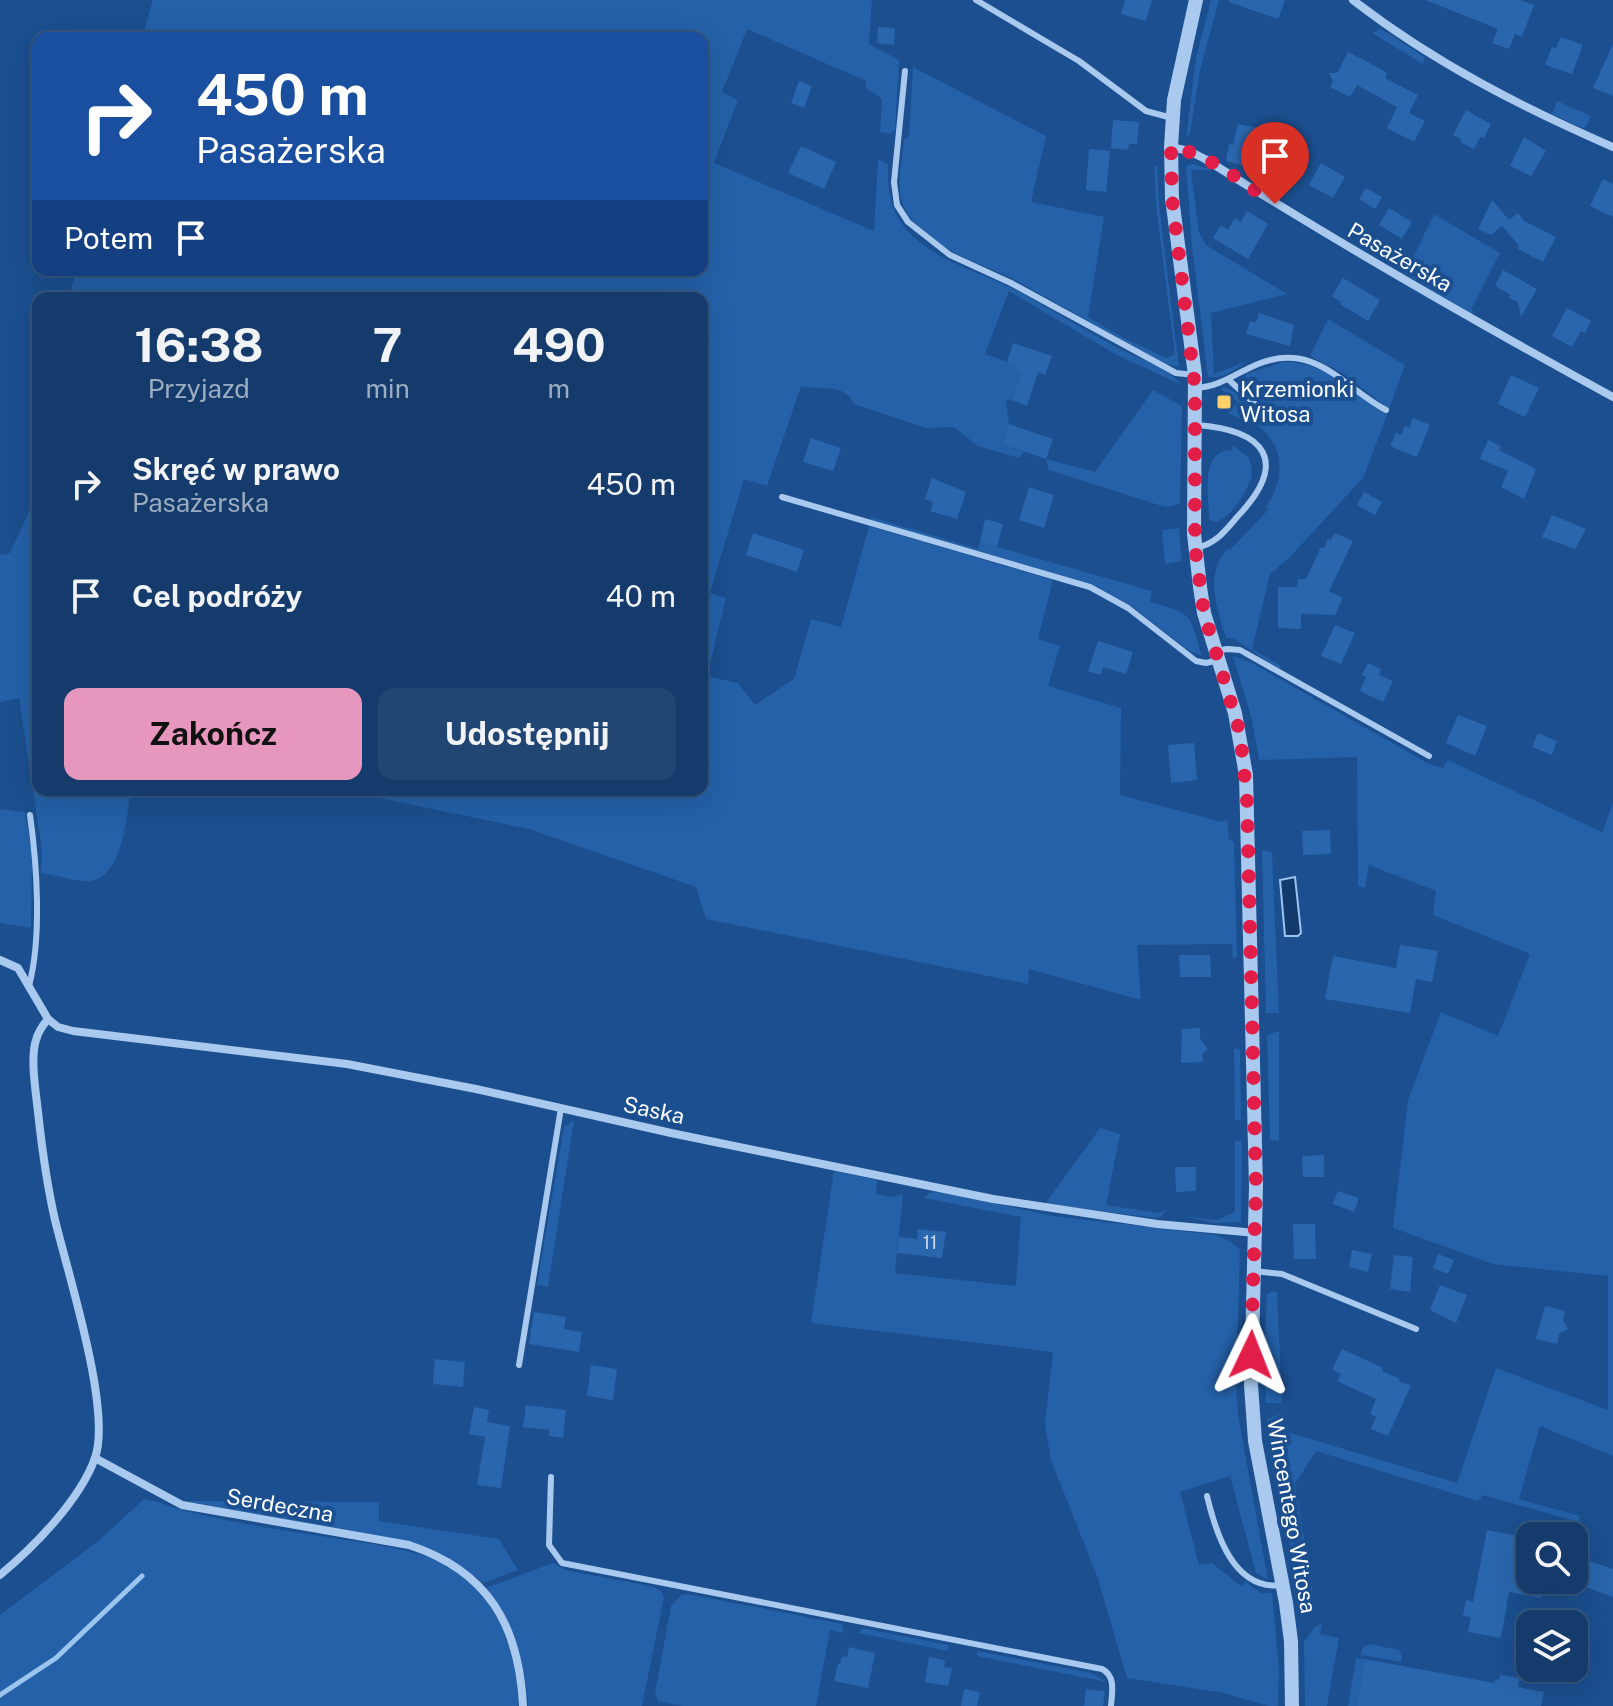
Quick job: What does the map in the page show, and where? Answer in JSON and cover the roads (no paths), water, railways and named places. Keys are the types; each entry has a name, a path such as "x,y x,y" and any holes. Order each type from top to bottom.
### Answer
{"street":[{"name":"Wincentego Witosa","path":"1196,0 1172,118 1172,198 1195,382 1195,548 1204,613 1240,733 1247,799 1256,1233 1252,1412 1291,1641 1292,1706"},
{"path":"1353,0 1396,32 1466,76 1520,105 1613,147"},
{"name":"Pasażerska","path":"1171,147 1205,159 1349,249 1508,341 1613,397"},
{"path":"0,960 18,968 48,1019 35,1041 36,1096 47,1183 97,1400 98,1443 95,1458 67,1508 18,1561 0,1575"},
{"name":"Saska","path":"48,1019 58,1027 73,1031 347,1064 1038,1207 1157,1224 1256,1233"},
{"name":"Serdeczna","path":"95,1458 182,1505 409,1545 435,1553 462,1569 481,1587 505,1625 522,1683 523,1706"}],"lane":[{"path":"976,0 1079,61 1146,111 1172,118"},
{"path":"905,71 894,182 897,205 908,222 950,255 1011,283 1207,388 1271,359 1304,360 1334,372 1386,410"},
{"path":"1229,380 1273,416"},
{"path":"1195,548 1217,540 1254,499 1266,472 1261,451 1248,436 1226,428 1196,425"},
{"path":"782,497 1090,587 1128,608 1196,661 1206,663 1227,649 1240,650 1429,756"},
{"path":"29,986 34,966 35,857 30,815"},
{"path":"519,1365 561,1108"},
{"path":"1254,1271 1282,1274 1416,1329"},
{"path":"551,1477 549,1545 562,1563 1102,1669 1109,1672 1112,1679 1111,1706"},
{"path":"1207,1496 1219,1538 1237,1567 1264,1585 1283,1585"}],"waterway":[{"path":"0,1695 56,1658 142,1576"}],"place":[{"name":"Krzemionki Witosa","path":"1224,402"}]}
